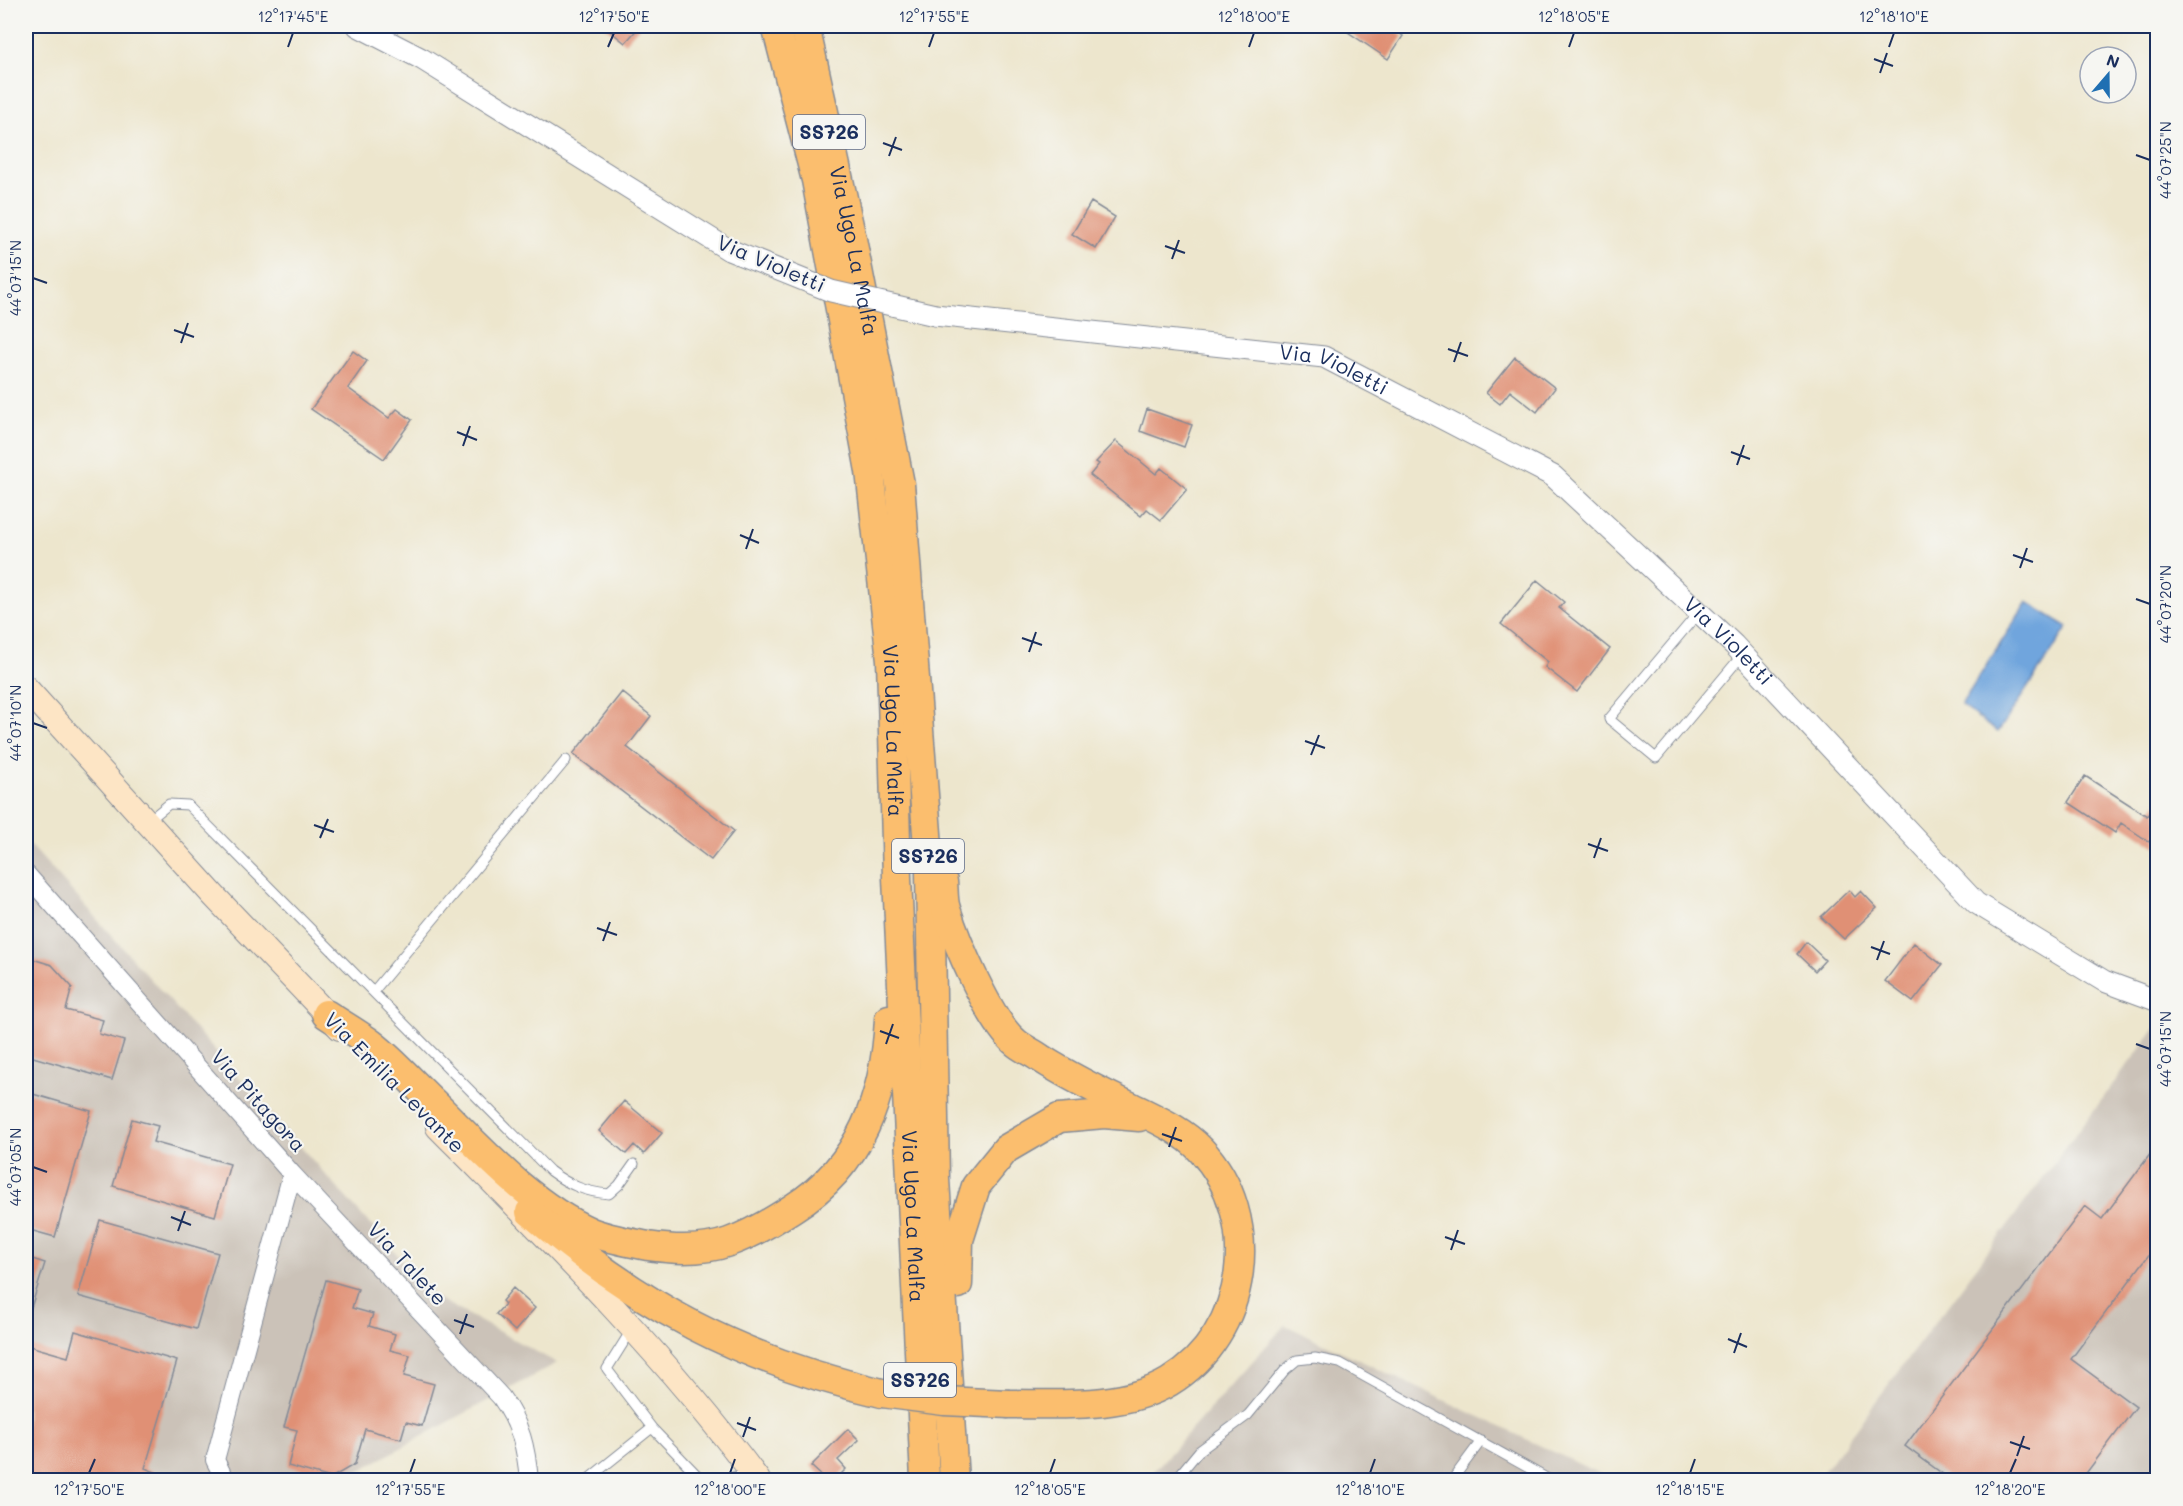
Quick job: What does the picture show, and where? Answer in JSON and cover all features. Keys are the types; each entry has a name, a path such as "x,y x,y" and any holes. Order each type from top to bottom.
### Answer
{"highway":[{"name":"Via Ugo La Malfa","path":"776,26 816,180 870,471 891,660 897,878 925,1480"},
{"name":"Via Ugo La Malfa","path":"805,26 852,239 900,484 930,872 935,1179 954,1479"},
{"path":"476,1166 588,1260 647,1301 677,1318 797,1370 882,1393 944,1401 1009,1404 1094,1401 1131,1396 1169,1382 1187,1368 1218,1333 1235,1296 1240,1255 1240,1233 1227,1187 1200,1149 1178,1131 1079,1082 1013,1040 982,995 945,907 915,535 900,484"},
{"path":"326,1014 373,1044 468,1137 562,1217 592,1232 650,1246 686,1249 728,1243 769,1224 803,1202 836,1174 859,1141 877,1098 887,1046 890,994 886,905 897,878"},
{"path":"954,1479 959,1240 976,1186 1006,1149 1059,1118 1104,1114 1156,1119"}],"main road":[{"name":"Via Emilia Levante","path":"26,688 147,823 326,1014 632,1329 692,1396 756,1477"}],"street":[{"name":"Via Violetti","path":"358,26 422,59 729,250 831,291 935,315 1324,357 1553,476 1743,654 1976,903 2104,981 2157,1001"},
{"name":"Via Pitagora","path":"26,874 292,1174 215,1460 225,1480"},
{"name":"Via Talete","path":"292,1174 501,1397 517,1419 525,1449 529,1480"}],"lane":[{"path":"1699,612 1610,719 1656,758 1743,654"},
{"path":"373,992 566,760"},
{"path":"147,823 169,804 189,805 550,1171 568,1184 589,1192 609,1194 619,1185 634,1164"},
{"path":"632,1329 607,1369 652,1428 702,1480 756,1477"},
{"path":"1175,1480 1199,1451 1248,1415 1285,1370 1297,1360 1315,1358 1340,1363 1550,1480"},
{"path":"587,1480 652,1428"},
{"path":"1452,1480 1481,1441"}],"shaded area":[{"path":"26,840 435,1297 557,1363 342,1480 26,1480"},
{"path":"2157,1026 2157,1480 1817,1480"},
{"path":"1285,1325 1613,1480 1484,1480 1477,1477 1474,1480 1146,1480"}],"water":[{"path":"2027,602 2068,627 1998,732 1961,705"}],"building":[{"path":"604,26 640,26 625,43"},
{"path":"1339,26 1389,26 1403,36 1388,59"},
{"path":"1091,202 1115,217 1096,249 1072,234"},
{"path":"353,351 367,361 348,388 389,418 397,409 412,420 384,459 311,409"},
{"path":"1515,357 1555,388 1537,412 1510,391 1500,404 1486,393"},
{"path":"1147,409 1192,425 1184,447 1140,431"},
{"path":"1116,441 1156,474 1161,468 1187,489 1161,520 1147,509 1141,516 1090,475 1099,464 1096,462"},
{"path":"1537,580 1564,602 1559,608 1610,649 1577,692 1545,667 1548,662 1501,624"},
{"path":"622,692 651,716 627,747 734,831 711,860 573,754"},
{"path":"2085,776 2147,816 2157,802 2157,847 2121,823 2115,833 2068,802"},
{"path":"1849,890 1855,897 1861,891 1877,908 1844,939 1821,917"},
{"path":"1806,942 1825,960 1815,971 1797,954"},
{"path":"1914,943 1942,965 1913,1002 1885,981"},
{"path":"26,957 52,965 72,987 66,1010 103,1020 99,1034 124,1041 112,1080 26,1055"},
{"path":"26,1092 91,1111 55,1237 26,1229"},
{"path":"624,1101 662,1133 644,1154 634,1145 626,1154 599,1131"},
{"path":"132,1119 158,1126 153,1142 230,1164 215,1216 113,1186"},
{"path":"2157,1145 2157,1244 2071,1359 2136,1407 2081,1480 1951,1480 1905,1446 2085,1206 2102,1219"},
{"path":"100,1220 218,1253 196,1329 78,1296"},
{"path":"26,1257 45,1263 29,1314 26,1313"},
{"path":"326,1280 358,1289 352,1308 373,1314 369,1326 395,1334 390,1350 410,1355 404,1376 434,1384 422,1426 406,1422 401,1439 365,1429 355,1464 331,1478 288,1466 297,1430 284,1427"},
{"path":"513,1288 535,1308 515,1331 496,1314 505,1304 502,1301"},
{"path":"75,1331 177,1361 145,1468 174,1480 26,1480 26,1345 68,1357"},
{"path":"848,1429 859,1440 838,1460 846,1469 835,1480 826,1480 811,1466"}]}
